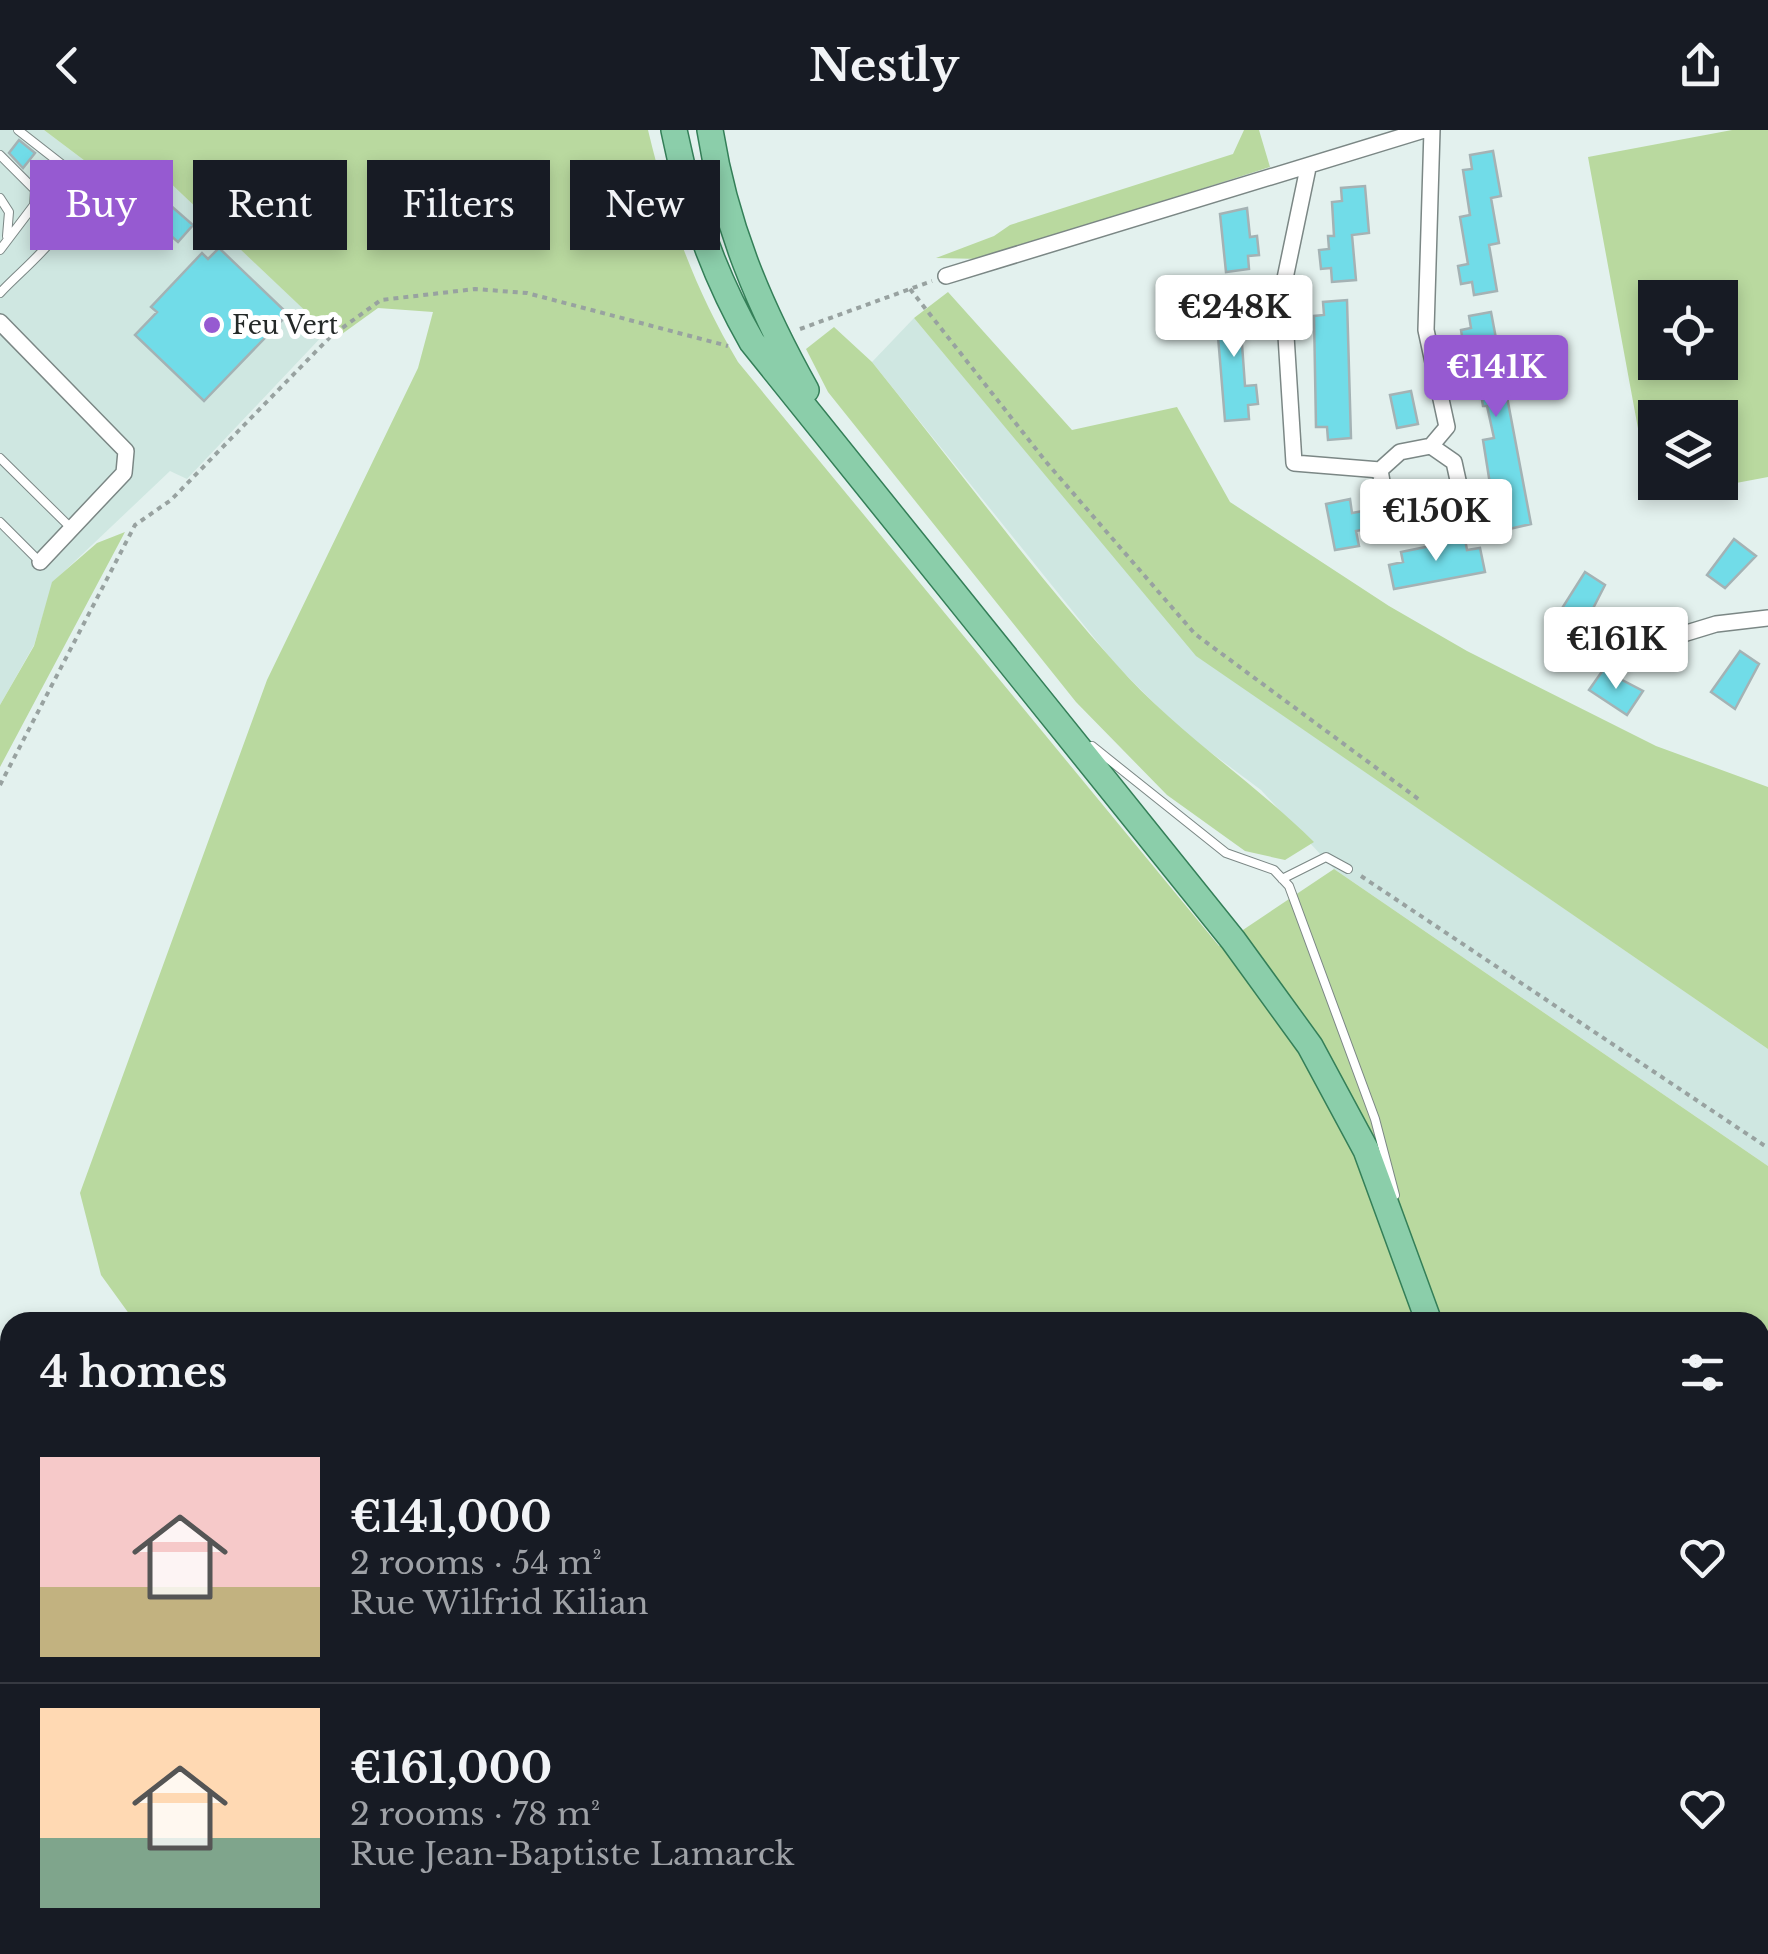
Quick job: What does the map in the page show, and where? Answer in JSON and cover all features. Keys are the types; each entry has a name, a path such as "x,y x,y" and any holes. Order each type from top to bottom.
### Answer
{"main road":[{"path":"674,130 688,202 725,296 764,340 859,475 1233,940 1310,1046 1366,1150 1426,1312"},
{"path":"710,130 720,191 764,340"}],"street":[{"path":"946,276 1424,130"},
{"path":"1308,168 1282,288 1294,462 1380,470 1400,452 1431,446 1447,427 1426,330 1432,130"},
{"path":"0,322 126,450 124,473 40,562"},
{"path":"1380,470 1388,511 1414,526 1443,520 1460,494 1454,462 1431,446"},
{"path":"1657,642 1716,624 1768,618"}],"lane":[{"path":"0,293 62,229 80,198 78,178 18,130"},
{"path":"0,156 36,190 34,205 0,250"},
{"path":"0,198 8,212 7,238"},
{"path":"0,458 72,529"},
{"path":"0,522 40,562"},
{"path":"1052,713 1226,853 1274,870 1289,886 1375,1119 1417,1282"},
{"path":"1282,879 1326,857 1348,869"}],"path":[{"path":"0,786 135,525 171,500 331,336 381,300 474,289 527,292 726,346 764,340 946,276"},
{"path":"910,289 1047,463 1195,634 1422,802"},
{"path":"1348,869 1406,902 1768,1148"}],"shaded area":[{"path":"0,130 44,130 84,160 30,160 30,250 173,250 173,186 193,204 193,250 241,250 327,331 187,479 170,471 53,582 34,645 0,705"},
{"path":"914,318 1197,656 1768,1049 1768,1166 1334,869 1261,790 1182,731 1116,665 872,362"}],"green space":[{"path":"44,130 648,130 656,160 570,160 570,250 684,250 707,305 738,362 1219,946 1334,869 1768,1166 1768,1312 128,1312 101,1275 80,1193 267,680 418,368 433,312 378,308 335,339 241,250 347,250 347,160 193,160 193,205 173,186 173,160 84,160"},
{"path":"1244,130 1259,130 1270,167 982,259 936,258 994,236 1010,225 1233,154"},
{"path":"1732,130 1768,130 1768,477 1738,483 1738,400 1638,400 1638,428 1588,157"},
{"path":"948,292 1072,430 1177,407 1230,502 1389,606 1467,651 1656,746 1768,787 1768,1049 1196,656 914,318"},
{"path":"834,327 872,362 1022,553 1116,664 1163,711 1314,842 1285,860 1245,851 1167,795 1076,702 828,392 806,349"},
{"path":"125,532 0,767 0,705 34,646 52,582 97,543"}],"building":[{"path":"19,140 35,153 23,168 9,153"},
{"path":"1493,151 1501,196 1491,198 1499,243 1489,245 1497,291 1474,295 1472,282 1461,284 1458,266 1468,264 1460,217 1470,215 1463,170 1472,169 1470,155"},
{"path":"1365,186 1369,233 1352,235 1356,280 1332,282 1331,268 1321,269 1319,250 1329,249 1328,236 1334,236 1332,202 1342,201 1341,188"},
{"path":"173,208 193,225 178,242 173,238"},
{"path":"1247,208 1250,237 1257,236 1259,255 1248,256 1249,269 1226,272 1220,214"},
{"name":"Feu Vert","path":"221,250 288,314 204,401 135,335 157,312 151,307 202,253 208,259"},
{"path":"1238,299 1239,312 1249,311 1251,330 1241,330 1245,386 1256,385 1258,404 1248,405 1249,419 1225,421 1215,300"},
{"path":"1347,300 1351,438 1328,440 1327,427 1316,427 1314,316 1324,315 1323,302"},
{"path":"1491,312 1531,524 1505,530 1500,502 1493,503 1483,440 1494,438 1487,406 1483,406 1481,394 1471,396 1461,330 1471,328 1469,316"},
{"path":"1411,391 1418,424 1397,428 1390,395"},
{"path":"1350,499 1352,513 1363,511 1366,529 1356,531 1359,546 1335,550 1326,504"},
{"path":"1465,539 1467,550 1480,548 1485,572 1394,589 1389,565 1403,562 1401,552"},
{"path":"1734,539 1756,556 1725,588 1707,575"},
{"path":"1585,572 1605,585 1583,628 1559,613"},
{"path":"1740,651 1759,664 1735,709 1711,692"},
{"path":"1603,670 1643,691 1627,715 1589,690"}],"place":[{"name":"Feu Vert","path":"212,325"}]}
